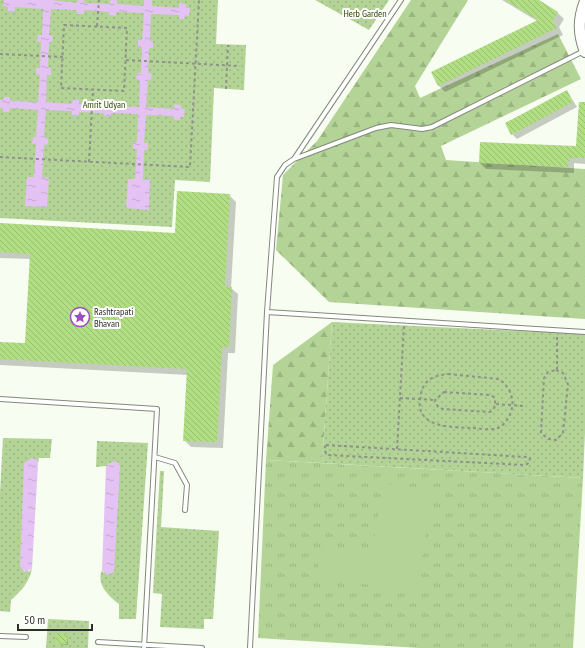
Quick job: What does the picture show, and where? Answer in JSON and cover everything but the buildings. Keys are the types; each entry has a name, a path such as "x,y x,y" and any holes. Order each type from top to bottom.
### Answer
{"street":[{"path":"585,1 580,15 579,33 585,51"}],"lane":[{"path":"294,159 401,0"},
{"path":"250,648 267,312 277,177 285,165 294,159 376,128 391,125 422,129 432,127 585,51"},
{"path":"267,312 558,329 585,332"},
{"path":"0,400 157,409 144,646"},
{"path":"155,457 175,463 186,485 185,510"},
{"path":"0,636 26,637"},
{"path":"98,642 144,646 202,648"}],"path":[{"path":"97,26 98,0"},
{"path":"0,157 190,167 199,0"},
{"path":"64,25 97,26 127,28 124,91 61,88 64,25"},
{"path":"226,89 228,45"},
{"path":"0,54 63,57"},
{"path":"126,60 240,66"},
{"path":"89,162 93,90"},
{"path":"397,449 405,321"},
{"path":"556,370 558,329"},
{"path":"556,370 563,373 568,384 563,433 556,440 548,439 542,433 544,378 548,372 556,370"},
{"path":"448,374 499,379 505,383 510,392 513,405 512,412 505,423 498,428 444,427 429,422 421,412 419,399 422,388 428,380 438,375 448,374"},
{"path":"400,398 435,400 444,392 490,395 494,397 496,404 495,409 490,412 443,409 438,407 435,400"},
{"path":"496,404 524,406"},
{"path":"326,445 397,449 526,457 530,458 529,463 525,465 327,455 324,449 326,445"}],"green space":[{"name":"Amrit Udyan","path":"0,0 218,0 216,44 246,45 244,90 214,88 210,182 175,180 172,227 0,218"},
{"name":"Herb Garden","path":"315,0 389,0 369,30"},
{"path":"411,0 468,0 415,86 420,98 558,34 581,79 441,146 446,160 585,169 585,319 329,302 276,250 283,175 317,141"},
{"path":"332,322 585,334 585,433 583,478 322,463"},
{"path":"332,322 322,463 266,460 273,365"},
{"path":"3,438 52,439 50,458 39,458 38,464 37,460 28,572 32,569 29,579 11,600 10,612 0,611 0,493"},
{"path":"97,441 148,443 136,619 119,619 119,604 107,593 102,585 101,575 102,570 104,573 110,463 106,466 96,467"},
{"path":"266,460 583,478 573,648 419,648 258,638"},
{"path":"160,471 164,471 161,527 219,531 213,619 204,619 204,629 160,627 162,594 153,593"},
{"path":"383,483 432,491 417,592 317,577 321,545 372,553"},
{"path":"48,619 89,621 88,648 46,648"}],"water":[{"path":"4,0 51,0 77,3 78,0 84,0 84,3 110,4 110,0 117,0 117,4 144,6 144,0 152,0 152,6 179,8 179,3 186,4 186,8 190,8 189,16 185,15 185,19 179,19 179,15 151,14 150,41 153,41 153,48 149,48 148,73 152,74 151,80 148,80 146,107 174,109 174,104 181,105 181,109 185,109 184,117 180,117 180,120 174,120 173,116 146,115 144,143 148,143 148,150 144,150 143,180 150,180 149,210 126,208 128,179 135,179 137,149 133,149 133,142 137,142 138,114 111,113 111,117 104,116 104,113 79,112 79,115 72,115 72,111 46,110 44,137 48,138 48,144 44,145 42,177 49,178 47,207 25,206 27,177 34,177 36,144 32,144 33,137 36,137 38,110 10,108 9,112 3,112 3,108 0,108 0,100 3,100 4,97 10,97 10,101 38,102 40,75 36,74 36,68 40,68 41,42 37,42 38,35 42,35 43,9 15,7 15,11 8,11 8,7 3,6","holes":["51,9 77,10 77,14 84,14 84,10 109,12 109,15 116,16 116,12 144,13 142,40 138,40 138,47 142,47 141,73 137,73 136,79 140,80 139,107 112,106 111,101 105,101 105,105 79,104 79,100 73,100 72,104 46,102 47,75 51,75 51,68 48,68 49,42 52,42 53,36 49,35"]},
{"path":"32,458 37,460 38,464 32,569 24,572 20,566 24,463"},
{"path":"114,461 119,463 120,467 114,572 107,575 102,570 106,466"}],"place":[{"name":"Rashtrapati Bhavan","path":"80,317"}]}
